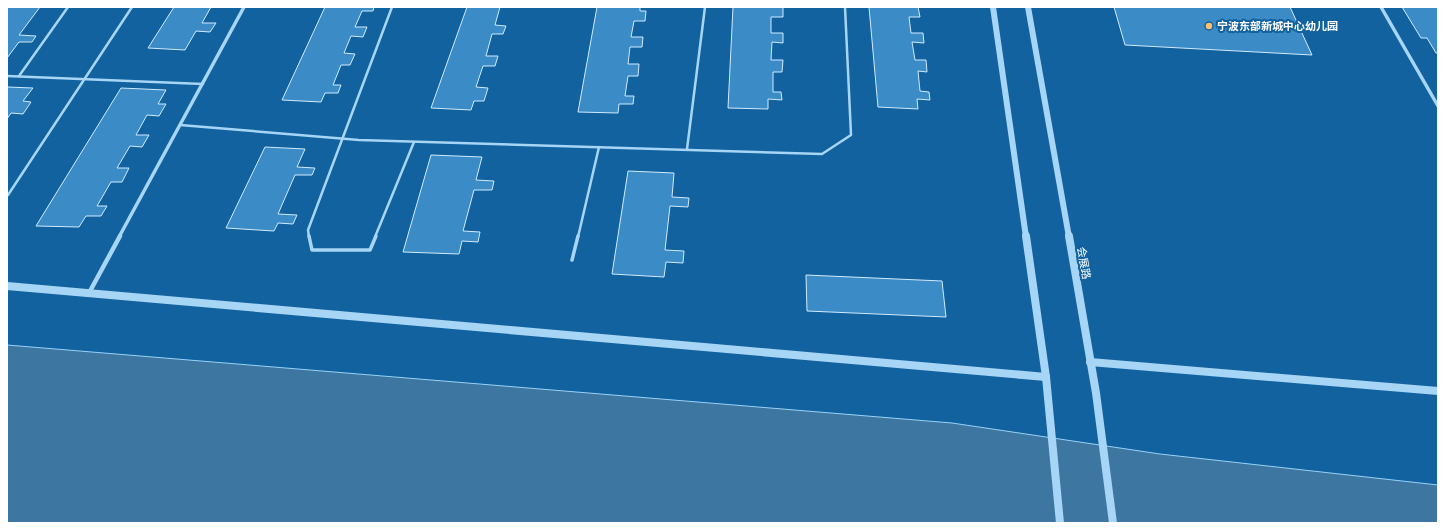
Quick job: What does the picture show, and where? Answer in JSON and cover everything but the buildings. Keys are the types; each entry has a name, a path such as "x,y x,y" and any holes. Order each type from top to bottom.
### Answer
{"street":[{"path":"89,293 244,7"},
{"path":"993,7 1046,377 1060,523"},
{"name":"会展路","path":"1028,7 1106,456 1113,523"},
{"path":"1381,7 1438,106"},
{"path":"7,286 1046,377"},
{"path":"1090,362 1438,391"}],"lane":[{"path":"19,76 68,7"},
{"path":"8,195 132,7"},
{"path":"392,7 341,138 308,230 312,250 370,250 414,142"},
{"path":"687,150 705,7"},
{"path":"180,125 341,138 414,142 822,154 851,135 845,7"},
{"path":"7,76 203,84"},
{"path":"572,260 599,147"}],"water":[{"path":"7,345 952,423 1160,454 1438,485 1438,523 7,523"}],"place":[{"name":"宁波东部新城中心幼儿园","path":"1209,26"}]}
